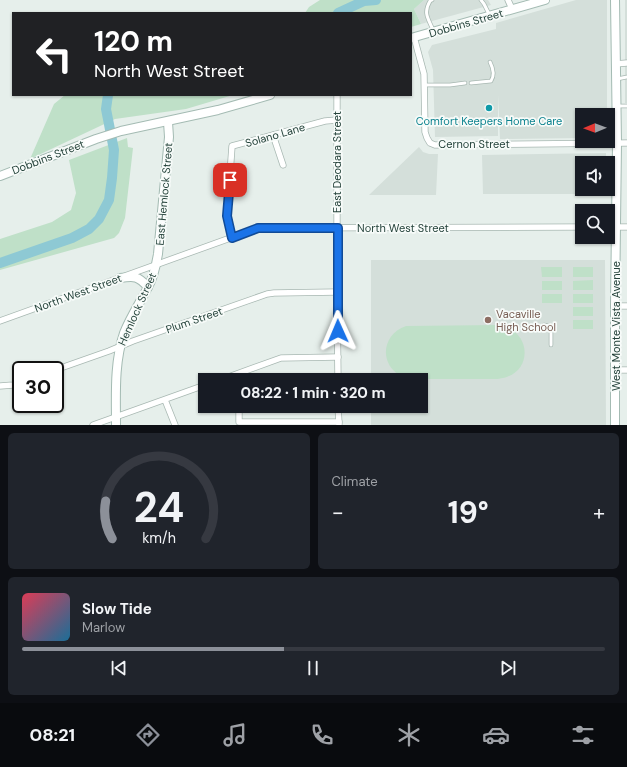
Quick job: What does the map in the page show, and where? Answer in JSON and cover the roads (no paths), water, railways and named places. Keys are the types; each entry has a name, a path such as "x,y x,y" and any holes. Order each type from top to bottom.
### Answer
{"street":[{"path":"508,0 512,10"},
{"name":"Dobbins Street","path":"413,38 545,0"},
{"name":"West Monte Vista Avenue","path":"613,204 617,143 615,0"},
{"name":"Cernon Street","path":"413,38 421,61 424,85 425,132 430,143 435,145 627,143"},
{"path":"615,64 627,63"},
{"path":"168,122 267,96"},
{"name":"East Deodara Street","path":"337,96 338,373"},
{"name":"Solano Lane","path":"232,238 227,216 232,146 325,121 337,120"},
{"name":"Dobbins Street","path":"0,176 96,138 121,131 168,122"},
{"name":"East Hemlock Street","path":"156,266 169,137 168,122"},
{"path":"273,135 283,165"},
{"name":"North West Street","path":"0,321 258,228 575,227"},
{"path":"615,227 627,227"},
{"name":"West Monte Vista Avenue","path":"613,244 615,306 615,425"},
{"name":"Hemlock Street","path":"116,425 116,374 120,346 132,316 148,287 156,266"},
{"path":"120,278 135,277 141,280 148,287"},
{"name":"Plum Street","path":"64,367 267,294 337,292"},
{"path":"615,306 627,306"},
{"path":"245,373 281,358 338,357"},
{"path":"615,370 627,370"},
{"path":"0,386 12,385"},
{"path":"93,425 198,388"},
{"path":"165,400 175,425"},
{"path":"239,413 239,422 338,423"}],"lane":[{"path":"432,0 426,8 426,16 433,32"},
{"path":"481,0 489,16"},
{"path":"471,83 491,81 493,79 493,68 490,62"},
{"path":"615,79 627,77"},
{"path":"424,85 465,83"},
{"path":"616,106 627,106"},
{"path":"544,324 549,326 551,330 551,345"}],"waterway":[{"path":"340,12 364,1 376,0"},
{"path":"0,263 72,238 89,229 99,219 109,200 112,178 114,150 106,109 108,96"}],"place":[{"name":"Comfort Keepers Home Care","path":"489,108"},
{"name":"Vacaville High School","path":"488,320"}]}
